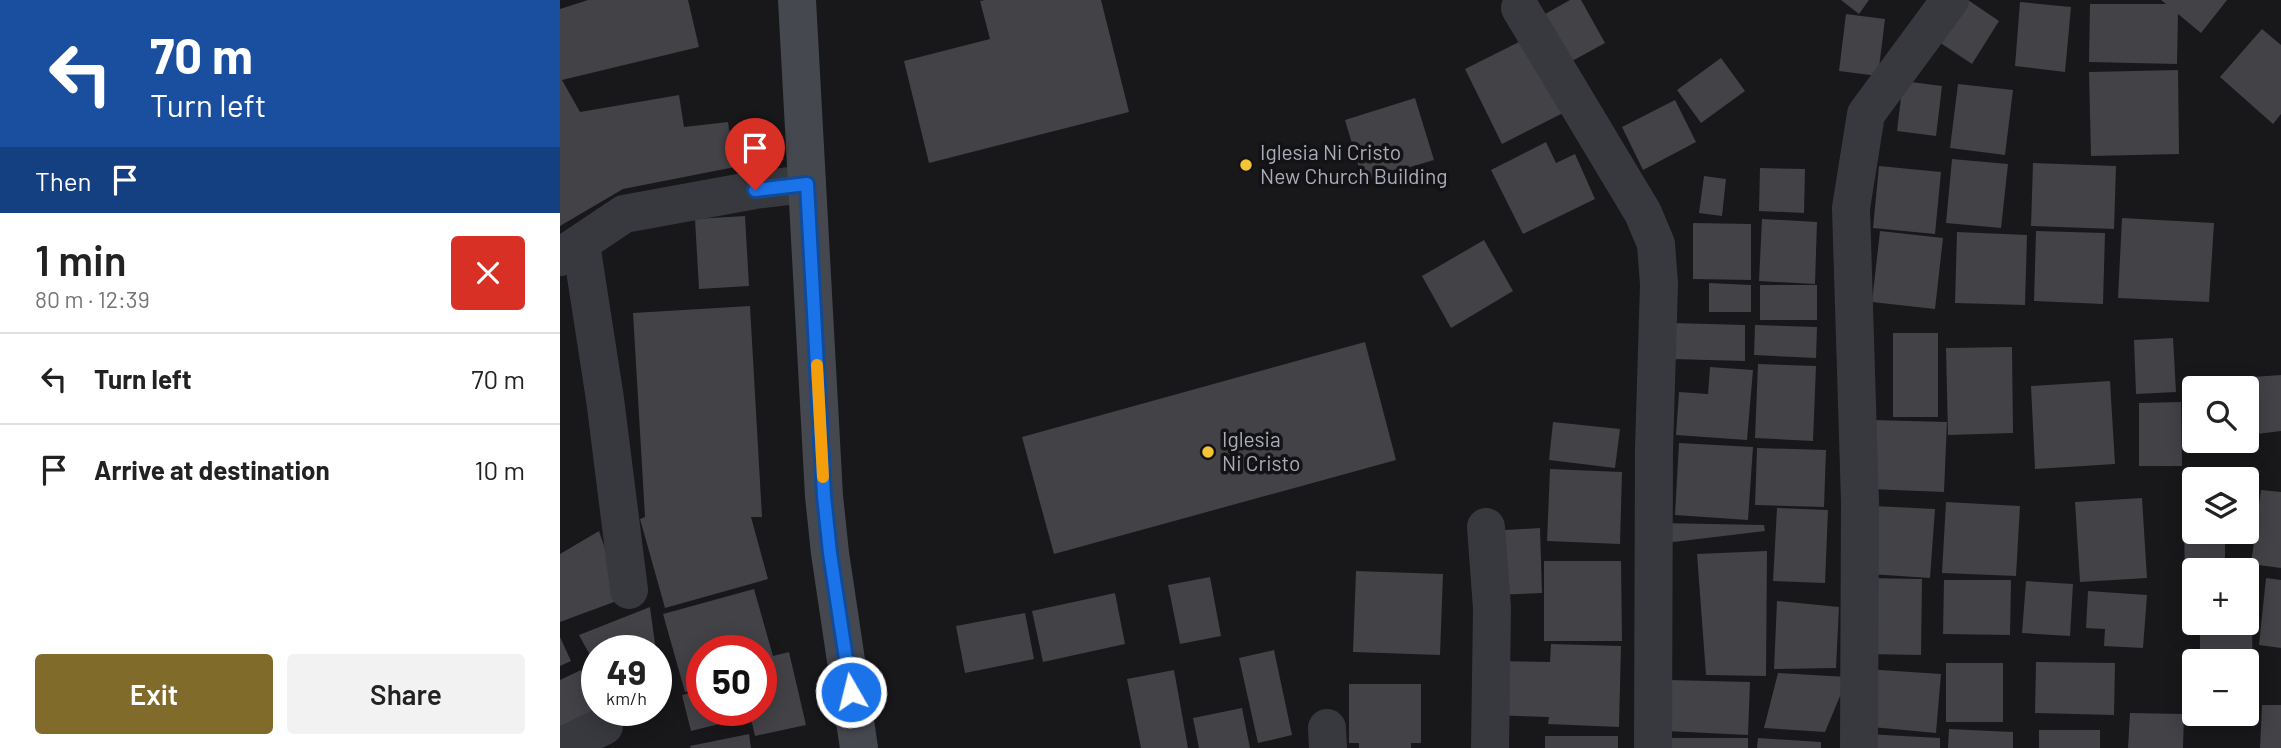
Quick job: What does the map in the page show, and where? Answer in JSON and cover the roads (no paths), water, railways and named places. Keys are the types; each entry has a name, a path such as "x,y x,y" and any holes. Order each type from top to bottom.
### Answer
{"main road":[{"path":"797,0 824,496 859,748"}],"street":[{"path":"1859,748 1860,489 1851,208 1866,114 1950,0"},
{"path":"1520,8 1643,213 1656,244 1660,284 1654,449 1653,748"},
{"path":"629,590 605,399 570,250 624,214 755,190 807,184"},
{"path":"1486,527 1492,608 1490,748"},
{"path":"560,747 604,726"}],"place":[{"name":"Iglesia Ni Cristo New Church Building","path":"1246,165"},
{"name":"Iglesia Ni Cristo","path":"1208,452"}]}
